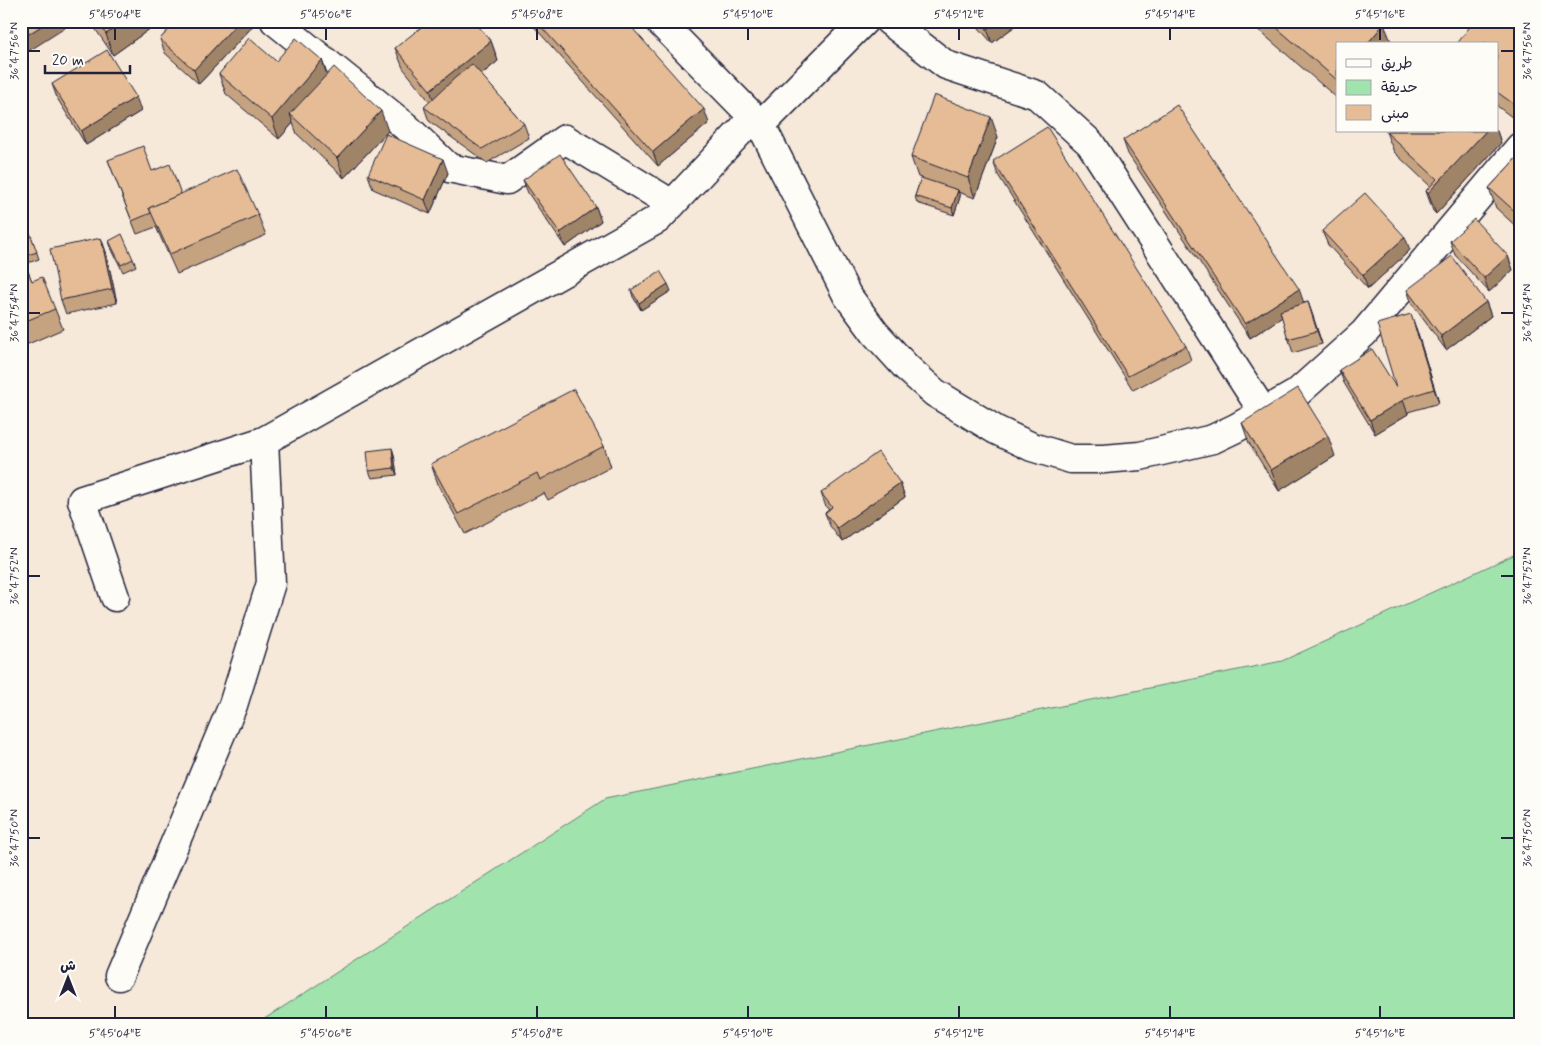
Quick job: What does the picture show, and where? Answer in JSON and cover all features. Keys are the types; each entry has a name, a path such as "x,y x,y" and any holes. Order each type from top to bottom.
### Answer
{"street":[{"path":"276,21 405,126 449,168 507,180 566,139 672,204"},
{"path":"659,21 757,122 848,295 875,333 906,367 935,393 996,430 1032,447 1071,458 1104,459 1140,456 1213,439 1296,394 1364,332 1520,147"},
{"path":"115,597 82,500 264,441 658,219 864,21"},
{"path":"889,21 946,65 1037,95 1090,143 1264,413"},
{"path":"119,976 234,705 271,583 264,441"}],"green space":[{"path":"1520,552 1520,1025 255,1025 605,799 1282,661"}],"building":[{"path":"21,21 49,21 21,39"},
{"path":"97,21 125,21 106,34"},
{"path":"177,21 239,21 194,70 160,39"},
{"path":"429,21 474,21 491,41 430,90 395,48"},
{"path":"536,21 626,21 704,109 653,152"},
{"path":"980,21 998,21 987,29"},
{"path":"1269,21 1381,21 1384,24 1369,42 1336,42 1336,79"},
{"path":"1474,21 1520,21 1520,99 1515,105 1498,93 1498,42 1458,42"},
{"path":"249,38 276,61 296,38 322,60 272,119 219,74"},
{"path":"107,50 136,97 81,131 52,84"},
{"path":"472,64 524,124 482,149 424,107"},
{"path":"334,67 381,111 337,158 290,114"},
{"path":"934,95 991,117 968,178 911,157"},
{"path":"1177,105 1299,289 1245,324 1123,140"},
{"path":"1047,127 1186,346 1128,376 993,161"},
{"path":"1386,132 1485,132 1428,193 1426,191 1437,179"},
{"path":"386,134 443,159 425,200 368,175"},
{"path":"143,146 152,171 170,164 181,194 149,208 151,213 132,221 108,160"},
{"path":"560,154 596,207 560,233 523,180"},
{"path":"1520,154 1520,216 1489,188"},
{"path":"237,169 258,215 170,254 149,208"},
{"path":"921,178 958,190 952,208 915,196"},
{"path":"1365,193 1405,237 1363,275 1322,231"},
{"path":"1474,219 1508,256 1484,278 1450,241"},
{"path":"30,233 37,252 22,257 21,236"},
{"path":"122,234 133,259 121,265 109,241"},
{"path":"101,238 112,289 61,300 50,249"},
{"path":"21,256 32,281 42,277 55,309 21,323"},
{"path":"1452,256 1486,302 1441,336 1407,290"},
{"path":"660,271 668,284 639,303 631,290"},
{"path":"1308,302 1317,331 1288,339 1280,311"},
{"path":"1411,314 1434,389 1402,399 1370,420 1339,370 1372,349 1396,387 1377,324"},
{"path":"1298,388 1328,436 1271,470 1242,423"},
{"path":"574,389 604,446 540,480 537,473 458,514 431,464"},
{"path":"392,448 394,468 369,471 367,451"},
{"path":"878,452 900,483 837,528 825,513 832,507 821,493"}]}
